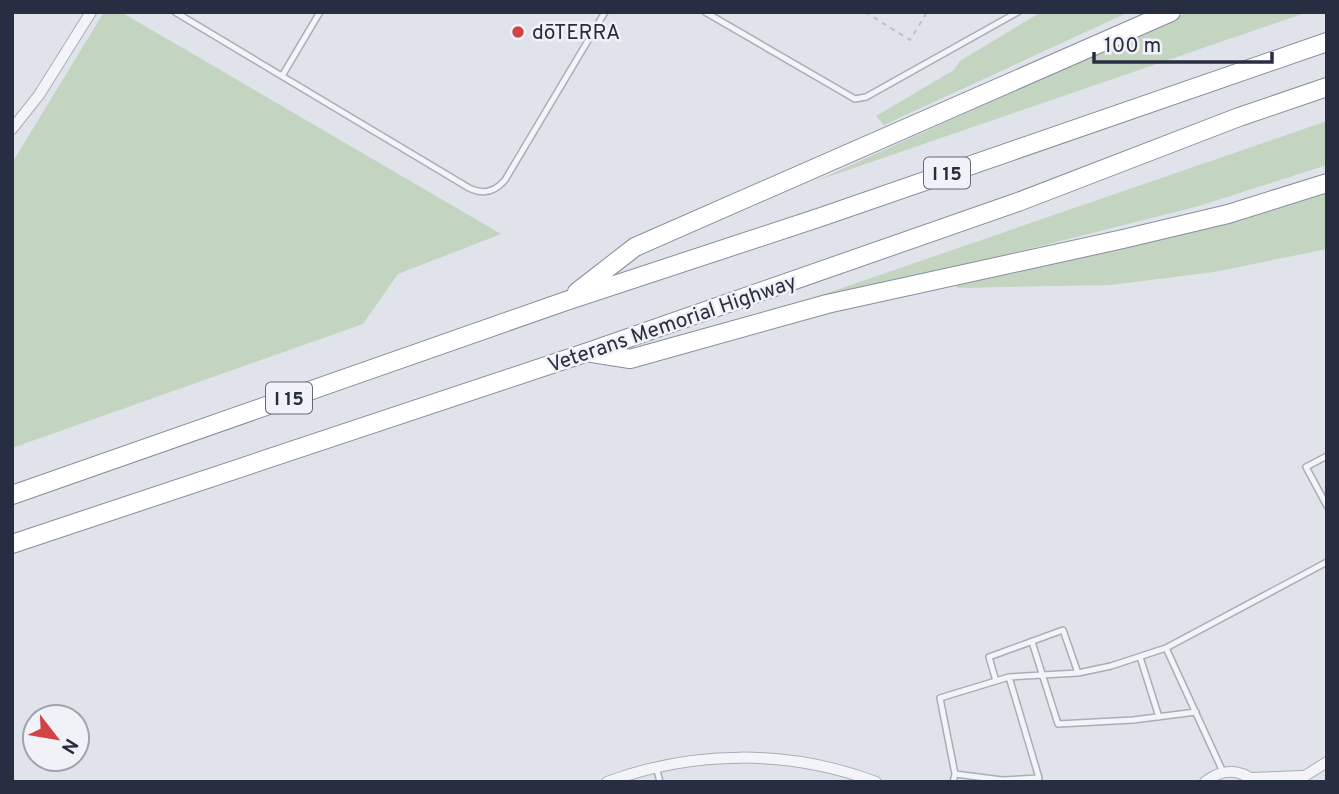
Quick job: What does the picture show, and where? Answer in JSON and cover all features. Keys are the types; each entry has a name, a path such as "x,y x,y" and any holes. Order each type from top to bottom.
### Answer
{"highway":[{"path":"565,301 635,247 1171,12"},
{"name":"I 15","path":"12,495 565,301 821,217 1327,42"},
{"name":"Veterans Memorial Highway","path":"12,544 588,352 1018,202 1239,117 1327,87"},
{"path":"588,352 630,359 827,304 1228,214 1327,183"}],"street":[{"path":"12,129 39,95 91,12"},
{"path":"607,782 656,766 704,759 755,758 813,764 876,782"},
{"path":"1205,782 1223,772 1243,774 1253,780 1300,779 1327,762"}],"lane":[{"path":"175,12 479,192 496,189 505,180 605,12"},
{"path":"282,76 320,12"},
{"path":"705,12 850,98 860,99 1018,12"},
{"path":"1327,456 1306,467 1327,506"},
{"path":"953,782 955,774 940,698 1009,677 1078,673 1111,666 1166,648 1327,562"},
{"path":"996,681 989,657 1063,629 1078,673"},
{"path":"1032,642 1058,724 1196,712"},
{"path":"1166,648 1223,772"},
{"path":"1140,657 1159,717"},
{"path":"955,774 1002,780 1039,778 1009,677"},
{"path":"656,766 660,782"}],"path":[{"path":"864,12 910,40 927,12"}],"green space":[{"path":"104,12 121,12 501,234 398,274 363,324 12,448 12,163"},
{"path":"1041,12 1129,12 884,125 876,116 954,70 960,61"},
{"path":"1188,12 1308,12 816,181"},
{"path":"1327,121 1327,165 1199,206 854,293 784,308"},
{"path":"1327,189 1327,249 1214,272 1111,285 957,288 956,283 1198,230"}],"place":[{"name":"dōTERRA","path":"518,32"}]}
